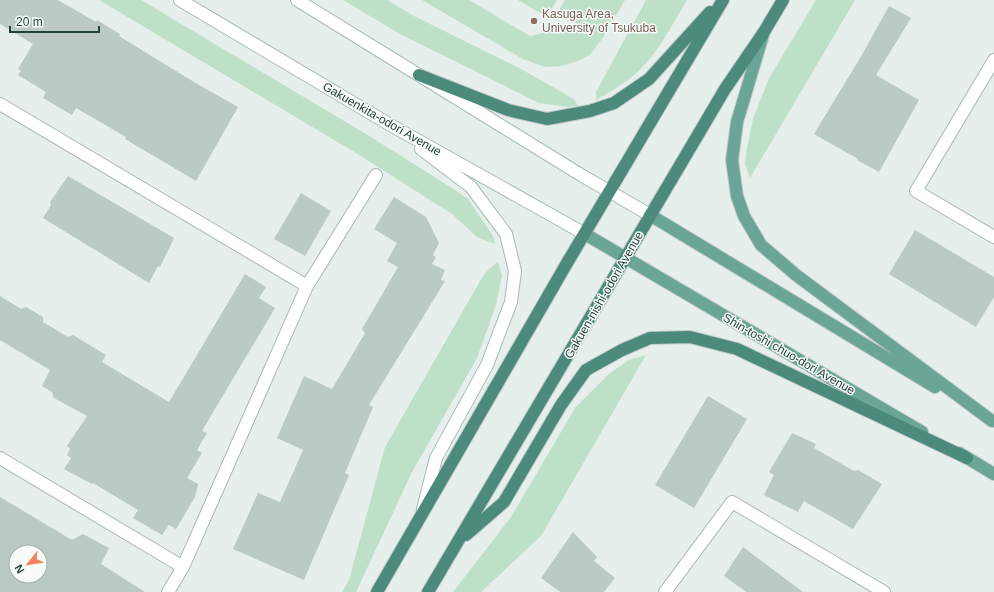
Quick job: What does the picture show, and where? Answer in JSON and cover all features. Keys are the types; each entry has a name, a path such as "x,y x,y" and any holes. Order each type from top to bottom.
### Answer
{"highway":[{"path":"419,74 508,110 547,118 590,111 614,103 649,79 722,0"},
{"path":"377,592 567,263 722,0"},
{"name":"Gakuen-nishi-odori Avenue","path":"428,592 725,89 764,32 783,0"},
{"path":"458,542 504,502 561,405 586,370 622,350 650,338 690,337 737,348 967,458"}],"main road":[{"path":"764,32 737,122 732,160 737,196 744,216 761,245 796,275 993,421"},
{"path":"650,215 993,421"},
{"name":"Shin-toshi chuo-dori Avenue","path":"585,234 994,474"}],"street":[{"name":"Gakuenkita-odori Avenue","path":"180,0 387,123 585,234"},
{"path":"297,0 609,192 650,215"},
{"path":"994,60 916,191 994,238"},
{"path":"0,104 307,286"},
{"path":"387,123 471,187 506,234 515,271 511,302 487,365 436,458 421,516"},
{"path":"168,592 183,567 307,286 376,175"},
{"path":"0,458 183,567"},
{"path":"665,592 732,502 884,592"}],"green space":[{"path":"99,0 141,0 371,137 468,199 493,236 495,244 477,237 452,214 361,156"},
{"path":"343,0 387,0 414,16 521,69 574,99 578,106 568,107 539,103 398,33"},
{"name":"Kasuga Area, University of Tsukuba","path":"422,0 469,0 530,36 578,25 559,10 565,0 625,0 602,39 590,55 562,66 545,67 523,59"},
{"path":"518,0 557,0 547,17"},
{"path":"646,0 687,0 661,43 638,72 596,100 596,92"},
{"path":"816,0 855,0 750,178 745,164 753,119 769,78"},
{"path":"498,262 502,275 496,305 477,358 412,472 356,592 342,592 349,580 385,447 483,276"},
{"path":"646,355 541,536 481,592 453,592 511,517 575,408 610,373 629,360"}],"building":[{"path":"0,0 58,0 96,22 97,20 120,34 119,36 238,107 196,181 125,139 126,137 76,108 72,115 43,98 46,92 18,75 21,71 18,69 33,44 0,24"},
{"path":"889,6 911,18 876,75 919,100 879,172 814,134 863,53"},
{"path":"68,176 174,238 160,267 158,266 149,283 43,218 51,205 50,202"},
{"path":"301,193 331,211 305,256 274,239"},
{"path":"394,197 426,217 439,243 433,255 436,257 432,264 445,270 441,280 445,281 369,405 373,407 345,473 349,475 304,580 233,549 258,493 280,502 303,450 277,438 304,376 332,389 365,333 362,329 398,267 387,261 397,243 374,229"},
{"path":"915,230 994,277 994,297 976,327 889,274"},
{"path":"245,274 266,287 259,298 275,308 202,431 207,433 197,450 202,453 187,478 198,484 195,497 176,529 169,525 162,535 133,518 138,510 93,483 92,484 64,469 71,458 67,455 70,449 67,446 87,416 54,398 52,392 42,386 50,370 0,340 0,296 21,309 26,307 43,317 43,322 68,337 73,335 106,355 102,362 169,402"},
{"path":"708,396 747,419 694,508 655,485"},
{"path":"792,433 816,444 814,448 854,471 858,470 882,484 853,529 804,501 798,512 764,495 774,475 769,472"},
{"path":"0,497 72,540 83,534 109,548 101,564 145,592 0,592"},
{"path":"573,532 597,557 594,561 615,578 604,592 560,592 541,578"},
{"path":"743,547 803,592 746,592 724,576"}],"place":[{"name":"Kasuga Area, University of Tsukuba","path":"534,21"}]}
